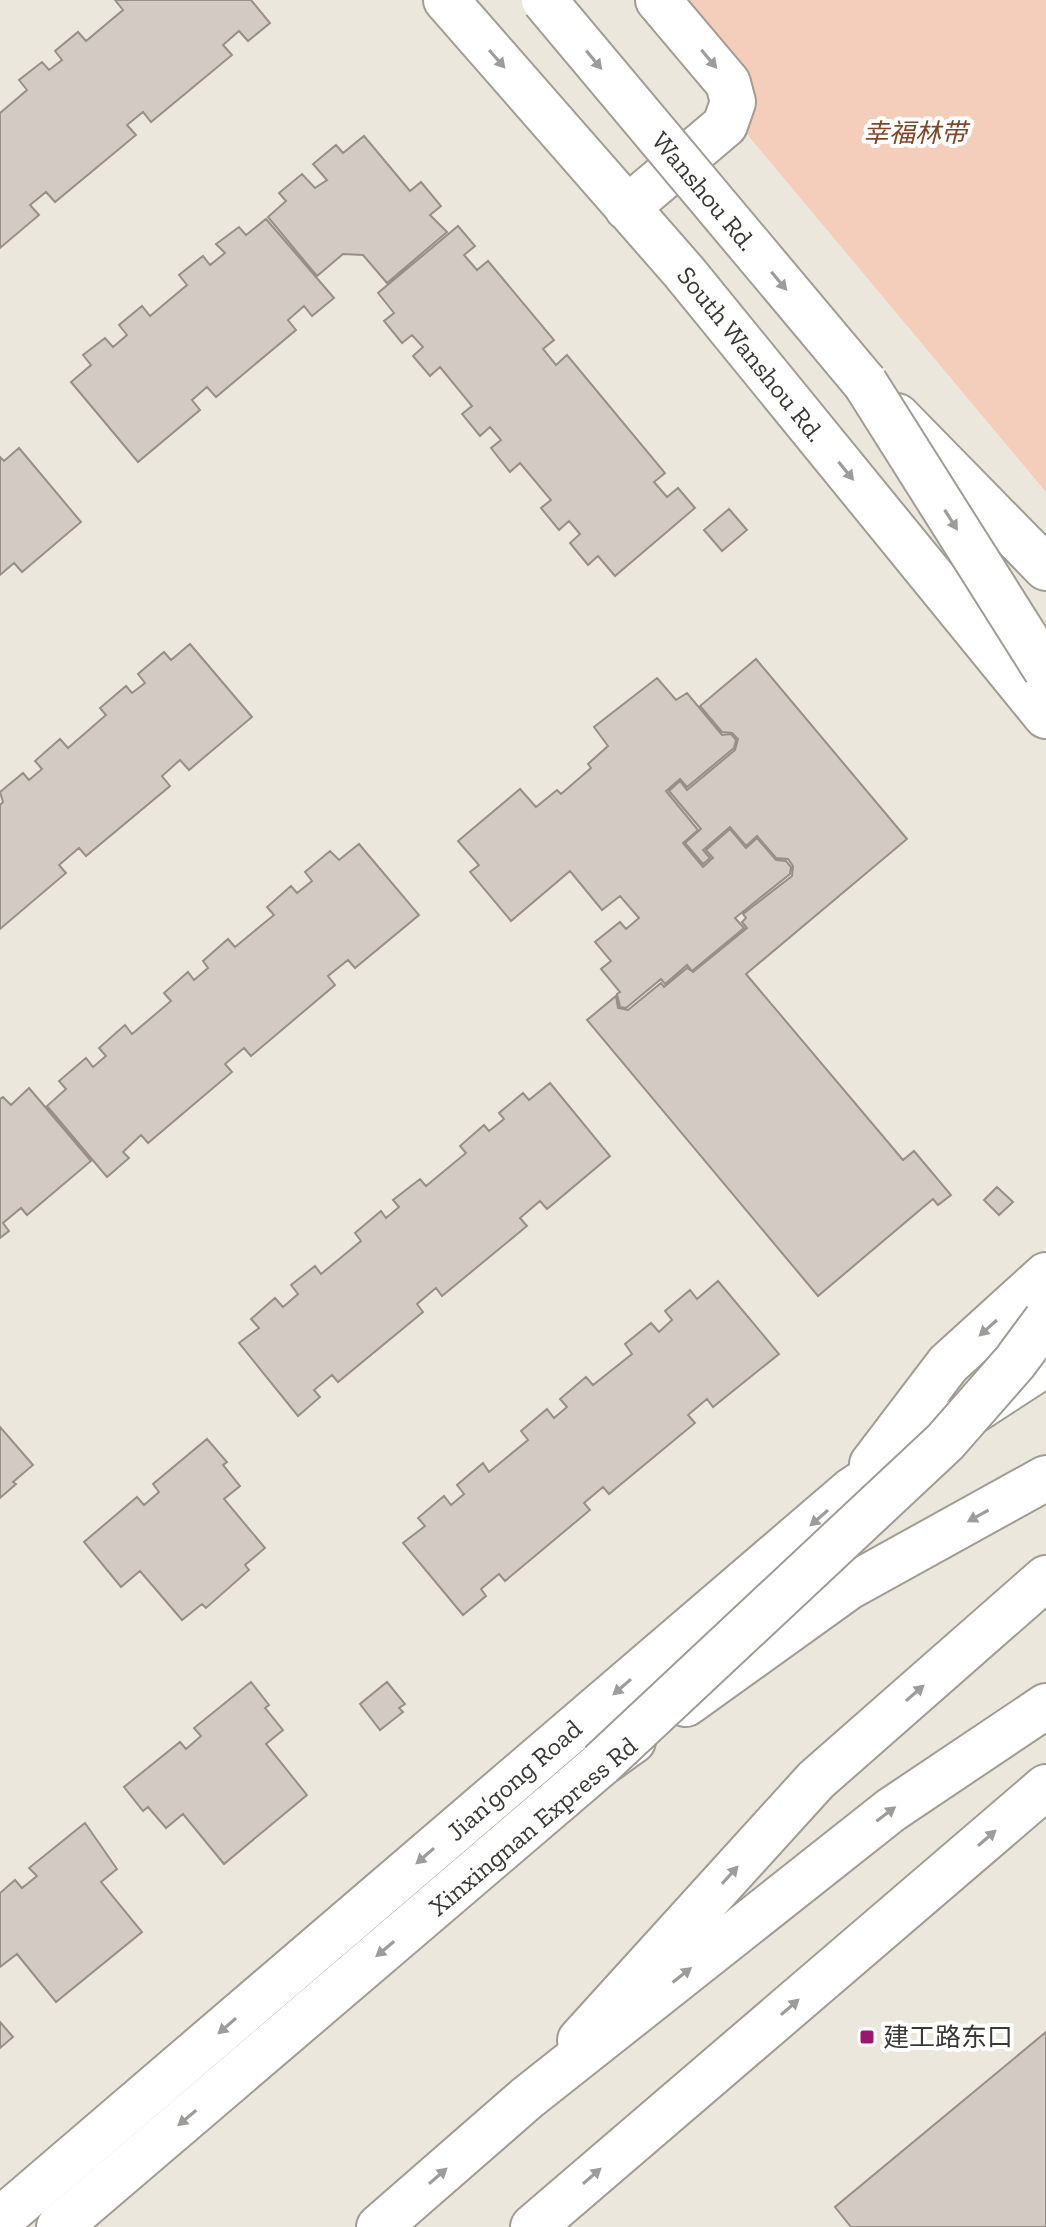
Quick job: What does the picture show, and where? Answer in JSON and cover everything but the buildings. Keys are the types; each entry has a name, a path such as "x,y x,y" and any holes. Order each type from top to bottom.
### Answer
{"main road":[{"name":"South Wanshou Rd.","path":"446,0 684,272 1046,716"},
{"name":"Wanshou Rd.","path":"544,0 865,383"},
{"path":"627,208 725,125 733,102 728,83 658,0"},
{"path":"865,383 1046,568"},
{"path":"865,383 1046,670"},
{"path":"997,656 1046,680"},
{"path":"852,1490 948,1364 1046,1275"},
{"path":"601,1764 945,1442 1015,1362 1046,1320"},
{"name":"Jian‘gong Road","path":"0,2220 852,1490 1046,1364"},
{"name":"Xinxingnan Express Rd","path":"59,2227 601,1764 849,1587 1046,1478"},
{"path":"527,2098 816,1780 1046,1578"},
{"path":"379,2227 527,2098 891,1810 1046,1706"},
{"path":"533,2227 1046,1787"}],"green space":[{"name":"幸福林带","path":"635,0 1046,0 1046,492"}],"place":[{"name":"建工路东口","path":"867,2037"}]}
